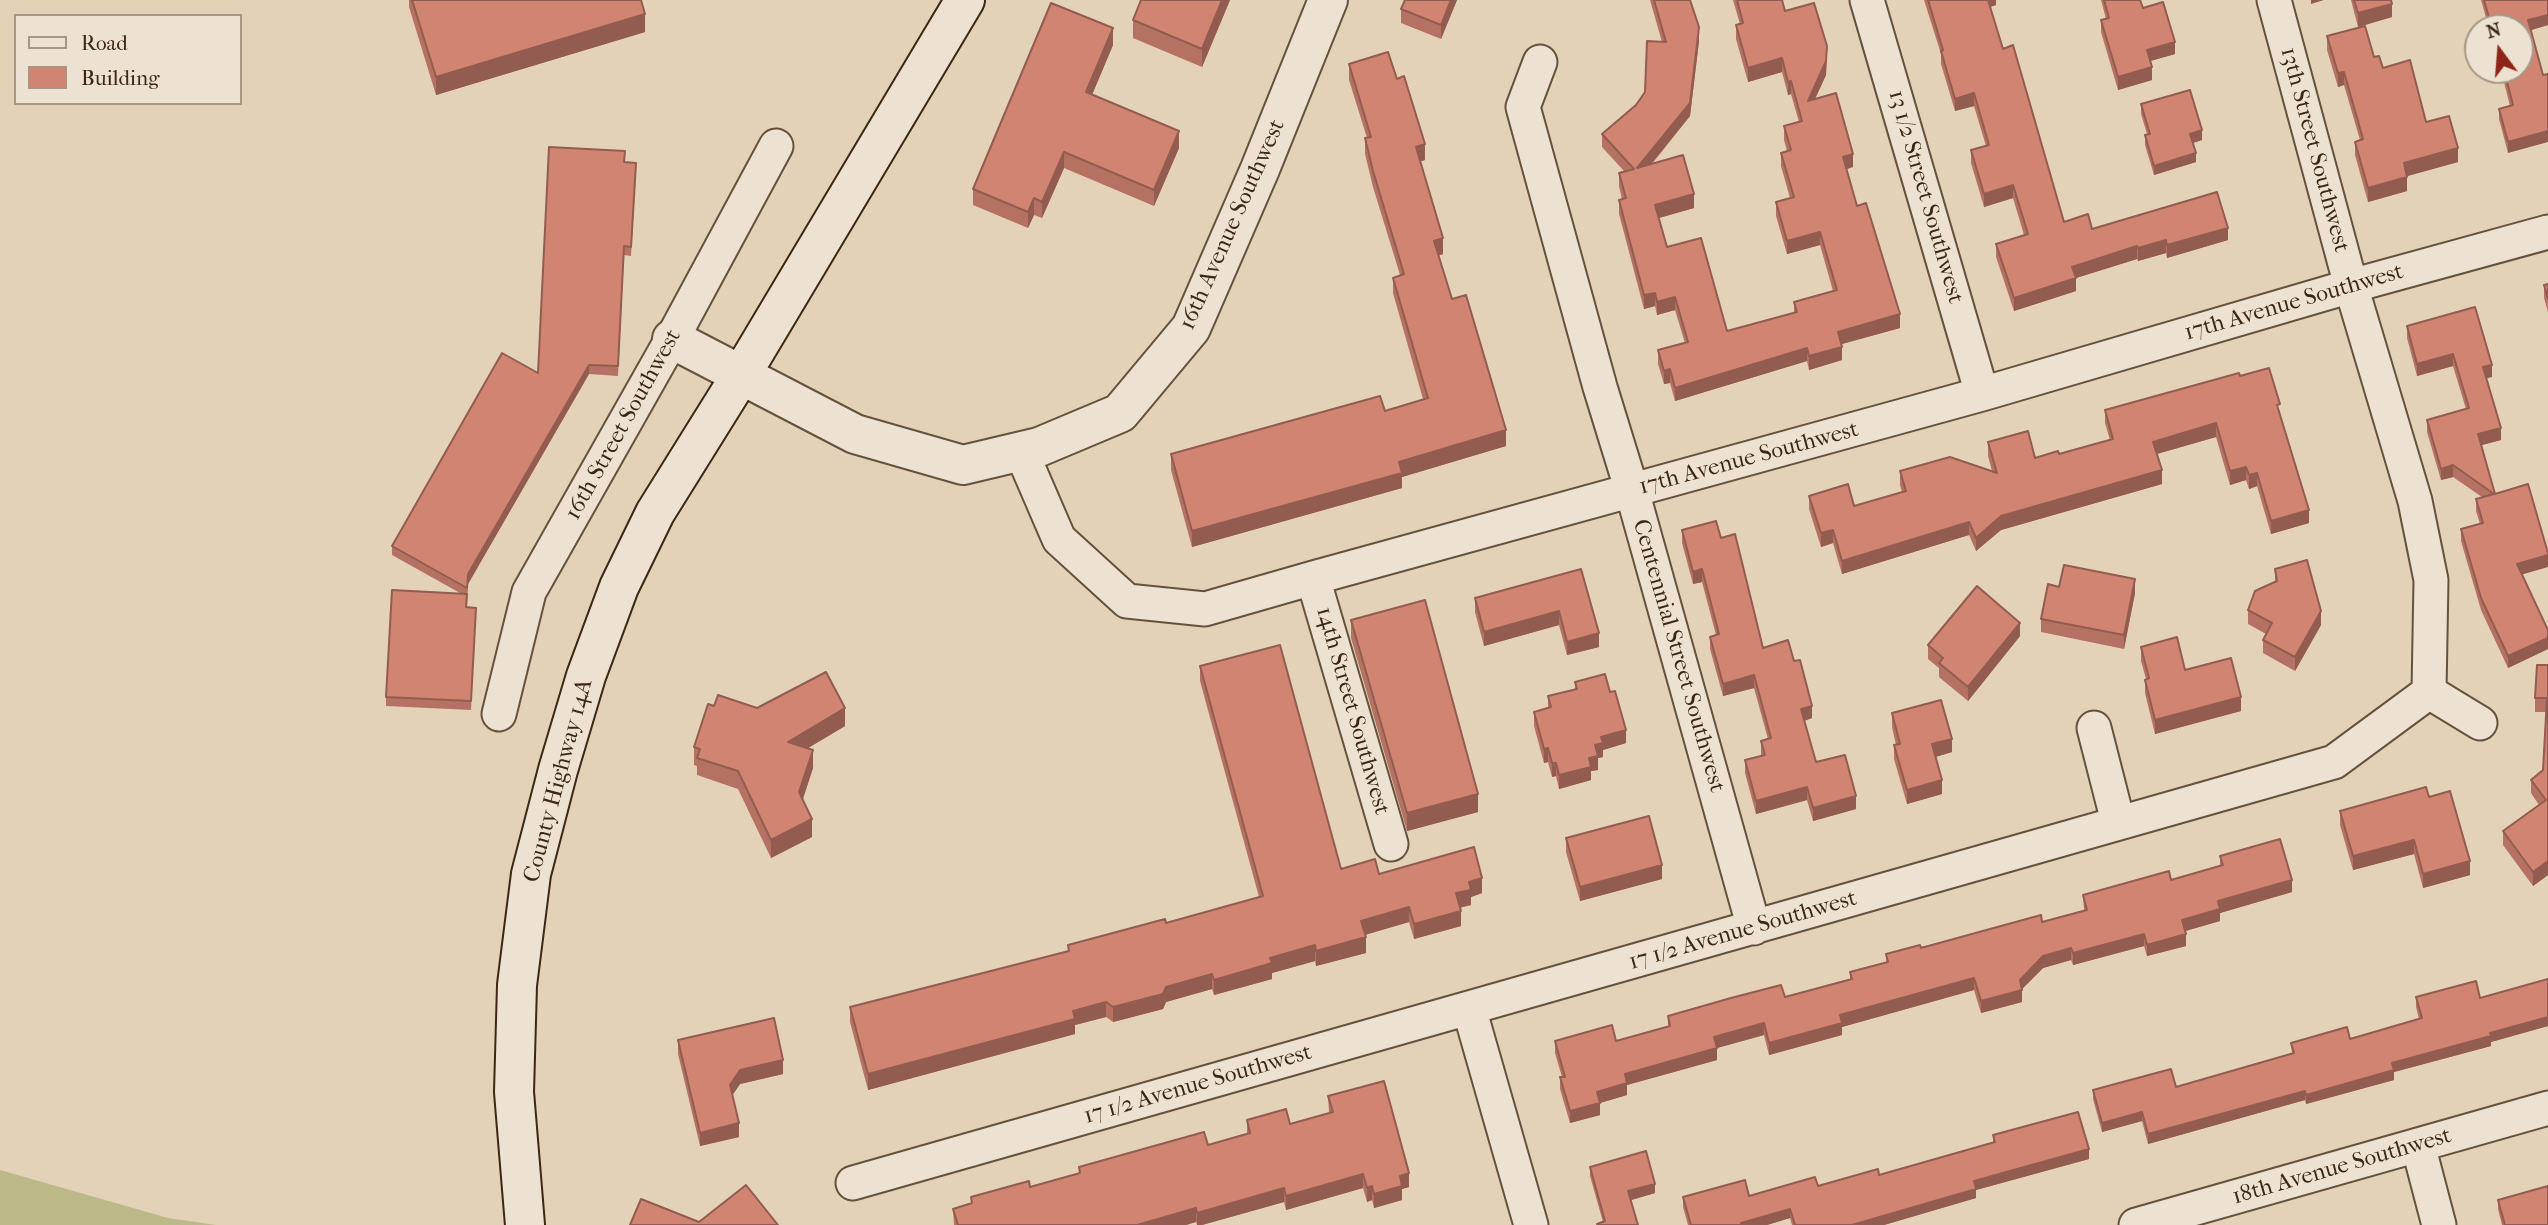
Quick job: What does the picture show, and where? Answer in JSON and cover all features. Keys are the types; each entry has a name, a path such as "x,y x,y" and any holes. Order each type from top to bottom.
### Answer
{"main road":[{"name":"County Highway 14A","path":"525,1225 514,1092 517,985 531,874 586,677 619,587 655,513 965,0"},
{"name":"16th Avenue Southwest","path":"672,340 855,434 963,465 1039,447 1120,413 1191,328 1260,169 1328,0"}],"street":[{"name":"13 1/2 Street Southwest","path":"1867,0 1982,394"},
{"name":"13th Street Southwest","path":"2274,0 2351,286 2415,501 2431,580 2429,692"},
{"name":"Centennial Street Southwest","path":"1540,62 1523,107 1754,928"},
{"name":"16th Street Southwest","path":"499,714 530,592 672,340 776,146"},
{"name":"17th Avenue Southwest","path":"1021,451 1059,539 1128,601 1205,609 1982,394 2351,286 2548,232"},
{"name":"14th Street Southwest","path":"1312,578 1391,844"},
{"name":"17 1/2 Avenue Southwest","path":"853,1183 2334,762 2429,692"},
{"path":"2429,692 2480,723"},
{"path":"2094,728 2118,822"},
{"path":"1469,1007 1531,1225"},
{"name":"18th Avenue Southwest","path":"2136,1225 2548,1108"},
{"path":"2417,1145 2439,1225"}],"shaded area":[{"path":"0,1170 168,1218 216,1225 0,1225"}],"building":[{"path":"412,0 641,0 645,14 436,77"},
{"path":"1141,0 1222,0 1202,49 1133,20"},
{"path":"1405,0 1451,0 1441,25 1401,9"},
{"path":"1654,0 1690,0 1699,27 1690,103 1637,168 1683,155 1694,194 1655,205 1667,247 1701,238 1727,331 1797,312 1794,302 1837,290 1820,232 1787,241 1776,202 1794,197 1781,153 1791,150 1784,126 1802,121 1782,58 1748,68 1736,25 1743,23 1737,0 1782,0 1785,11 1814,3 1827,46 1826,61 1808,101 1836,93 1853,154 1843,157 1857,206 1866,203 1900,314 1838,332 1842,347 1809,356 1807,348 1675,388 1670,369 1664,371 1658,350 1688,342 1675,297 1657,302 1655,293 1644,295 1619,200 1626,198 1619,173 1634,169 1602,134 1636,105 1645,92 1647,41 1666,42"},
{"path":"1928,0 1988,0 2003,49 2013,45 2064,222 2088,214 2092,229 2217,192 2228,228 2167,245 2166,240 2138,248 2137,246 2072,267 2076,278 2014,298 1996,244 2028,234 2013,185 1984,194 1971,150 1989,145 1974,93 1955,99"},
{"path":"2104,0 2140,0 2143,8 2163,2 2175,42 2147,50 2152,67 2118,77 2101,20 2109,18"},
{"path":"2354,0 2391,0 2392,4 2358,13"},
{"path":"2484,0 2548,0 2548,15 2534,18 2534,14 2488,14"},
{"path":"1051,3 1113,28 1086,92 1179,131 1154,190 1064,152 1042,202 1034,198 1028,212 973,189"},
{"path":"2365,26 2374,57 2379,56 2383,68 2410,60 2426,122 2449,116 2458,148 2404,163 2407,177 2368,188 2355,142 2363,139 2344,72 2338,73 2327,36"},
{"path":"2534,42 2543,75 2548,74 2548,131 2508,142 2499,109 2513,105 2508,84 2534,84"},
{"path":"1388,52 1397,79 1404,76 1425,144 1416,147 1443,238 1434,241 1452,299 1466,295 1506,430 1399,462 1402,473 1192,531 1171,454 1380,396 1385,411 1428,398 1393,278 1404,274 1373,171 1365,138 1371,137 1349,64"},
{"path":"2190,90 2202,130 2190,134 2196,153 2154,166 2145,135 2150,134 2141,104"},
{"path":"549,147 625,151 624,162 636,163 631,247 624,246 618,366 589,365 468,574 467,588 392,546 502,353 538,373"},
{"path":"2475,307 2492,365 2483,367 2501,428 2478,434 2495,494 2528,484 2548,553 2517,564 2548,630 2548,638 2508,656 2481,598 2461,529 2483,523 2476,499 2494,494 2453,465 2441,469 2427,420 2469,408 2453,354 2417,364 2407,326"},
{"path":"2269,368 2280,404 2277,405 2309,510 2271,521 2257,473 2249,475 2246,467 2230,471 2216,423 2153,442 2162,470 2001,516 1976,538 1969,522 1842,561 1833,530 1821,533 1809,496 1848,484 1854,506 1906,491 1900,471 1950,457 1997,473 1988,442 2028,431 2035,458 2058,451 2059,454 2113,439 2105,410 2239,373 2240,376"},
{"path":"1716,521 1721,538 1735,534 1763,648 1788,640 1794,661 1800,660 1812,706 1801,709 1816,762 1845,755 1856,796 1813,808 1807,787 1756,801 1745,760 1765,755 1761,741 1771,738 1754,675 1723,684 1710,637 1719,634 1702,569 1693,572 1682,530"},
{"path":"2307,560 2321,611 2295,657 2263,640 2272,623 2248,610 2255,591 2277,581 2275,569"},
{"path":"2064,565 2135,579 2124,635 2041,619 2048,584 2059,587"},
{"path":"1581,569 1599,633 1567,642 1559,611 1484,632 1475,598"},
{"path":"1977,586 2020,623 1968,687 1939,663 1943,658 1928,645"},
{"path":"392,590 467,594 466,607 476,608 471,701 386,697"},
{"path":"1425,600 1478,794 1407,813 1351,620"},
{"path":"2177,637 2185,670 2231,658 2241,697 2155,720 2145,680 2149,678 2141,647"},
{"path":"1280,645 1341,869 1375,859 1379,874 1474,847 1482,878 1469,882 1471,890 1456,893 1461,911 1414,924 1409,907 1361,921 1366,937 1316,951 1315,945 1270,958 1272,963 1214,980 1212,974 1166,987 1163,994 1113,1007 1106,1002 1073,1011 1075,1019 868,1074 850,1007 1069,951 1068,945 1165,919 1166,923 1263,896 1200,666"},
{"path":"2537,665 2548,665 2548,861 2533,872 2503,831 2546,800 2531,780 2543,770 2547,698 2535,698"},
{"path":"826,672 845,708 788,742 813,750 799,792 812,819 771,840 738,771 697,758 700,749 694,747 708,704 714,706 718,695 757,708"},
{"path":"1605,674 1610,692 1615,691 1626,730 1601,737 1603,743 1595,745 1598,756 1589,758 1591,767 1559,775 1548,748 1544,749 1534,712 1551,707 1548,696 1577,689 1575,682"},
{"path":"1941,700 1952,739 1932,744 1942,780 1907,790 1894,745 1900,744 1892,713"},
{"path":"2426,787 2429,797 2450,791 2470,861 2423,874 2414,840 2353,856 2340,811"},
{"path":"1649,816 1662,865 1580,887 1566,838"},
{"path":"2280,839 2292,880 2218,901 2220,909 2182,920 2186,934 2147,945 2144,934 2073,953 2071,948 2043,956 2020,980 2022,990 1981,1001 1974,978 1840,1015 1842,1023 1769,1043 1764,1023 1714,1037 1717,1048 1625,1074 1627,1083 1597,1092 1600,1103 1570,1111 1560,1077 1565,1077 1555,1041 1612,1025 1616,1041 1670,1026 1668,1016 1731,998 1781,985 1785,997 1852,979 1850,972 1888,962 1886,954 1920,945 1921,948 2041,915 2042,922 2087,910 2083,895 2169,871 2171,880 2223,865 2220,856"},
{"path":"2548,979 2548,1017 2490,1033 2491,1036 2392,1063 2394,1070 2148,1134 2142,1112 2102,1123 2093,1090 2171,1069 2176,1087 2294,1053 2291,1043 2347,1027 2350,1039 2422,1018 2416,997 2476,981 2480,998"},
{"path":"774,1018 783,1060 740,1070 730,1085 739,1123 700,1133 678,1040"},
{"path":"1384,1081 1409,1173 1400,1176 1402,1186 1374,1194 1372,1186 1367,1188 1363,1174 1286,1196 1284,1188 1197,1213 1196,1208 1137,1225 958,1225 953,1209 972,1203 971,1197 1029,1181 1030,1187 1080,1173 1079,1167 1204,1132 1208,1145 1250,1133 1247,1120 1286,1109 1290,1124 1333,1112 1328,1096"},
{"path":"2078,1112 2089,1149 1974,1181 1976,1189 1852,1225 1795,1225 1790,1209 1741,1225 1691,1225 1683,1197 1745,1180 1749,1196 1815,1177 1818,1186 1878,1169 1879,1175 1995,1142 1993,1135"},
{"path":"1646,1151 1655,1184 1628,1191 1638,1225 1598,1225 1605,1221 1590,1167"},
{"path":"746,1185 778,1225 630,1225 641,1199 699,1222"},
{"path":"2548,1186 2548,1225 2505,1225 2498,1200"}]}
